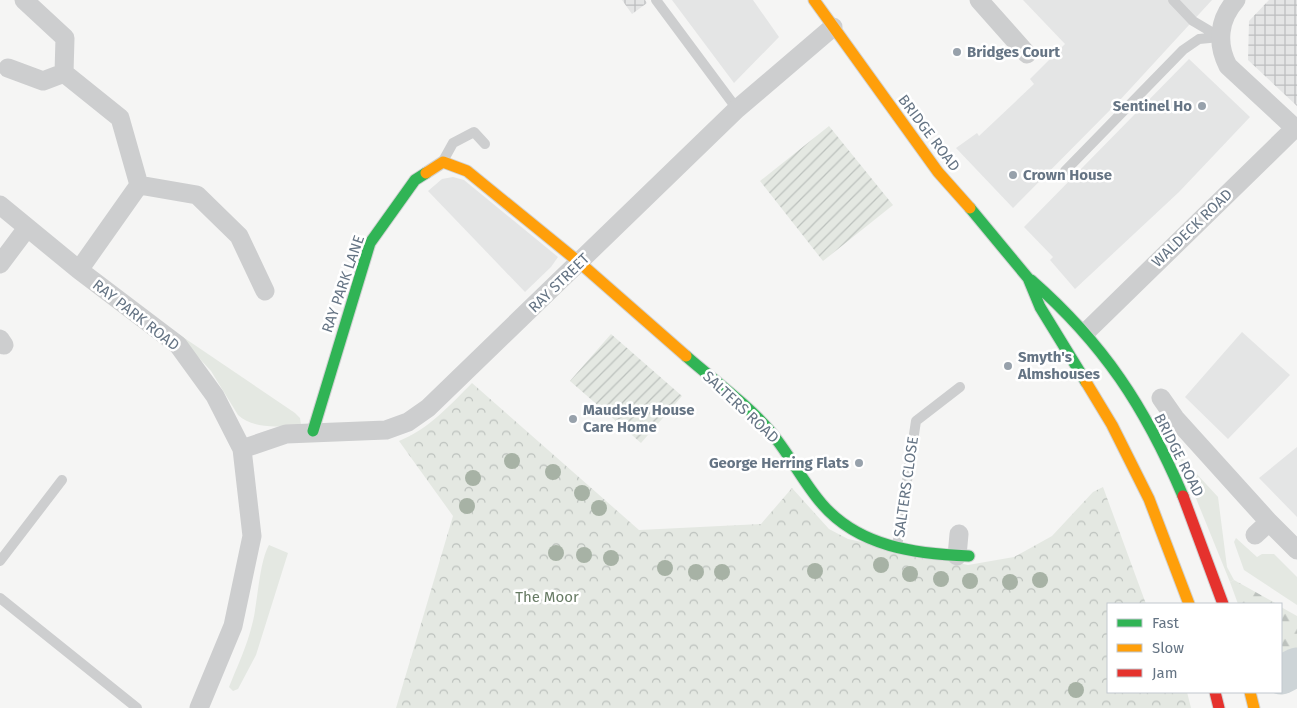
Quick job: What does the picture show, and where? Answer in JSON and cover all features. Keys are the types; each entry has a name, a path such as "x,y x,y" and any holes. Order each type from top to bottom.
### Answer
{"main road":[{"name":"BRIDGE ROAD","path":"814,0 938,172 998,240 1028,278 1058,300 1083,344 1090,366"},
{"path":"443,162 467,171 580,263"},
{"name":"RAY PARK LANE","path":"313,431 370,243 415,180 443,162"},
{"name":"SALTERS ROAD","path":"580,263 768,428 785,448 822,505 835,518 853,531 897,548 930,555 963,556"},
{"name":"BRIDGE ROAD","path":"1028,278 1040,307 1107,416 1150,498 1189,603"},
{"name":"BRIDGE ROAD","path":"1083,344 1112,365 1162,447 1200,533 1223,603"},
{"path":"1137,474 1138,450"},
{"path":"1215,693 1219,708"},
{"path":"1250,693 1254,708"}],"street":[{"path":"24,0 65,38 64,73"},
{"path":"979,0 1027,54"},
{"path":"1236,0 1223,21 1220,37 1223,56 1228,66 1296,129"},
{"name":"RAY STREET","path":"242,449 286,434 313,431 386,430 408,422 445,392 737,109 833,27"},
{"path":"8,68 43,81 64,73"},
{"path":"64,73 120,118 139,185"},
{"name":"WALDECK ROAD","path":"1083,344 1296,129"},
{"path":"79,270 139,185"},
{"path":"139,185 197,195 239,236 264,291"},
{"name":"RAY PARK ROAD","path":"0,205 79,270 178,345 215,396 242,449"},
{"path":"0,264 27,228"},
{"path":"1161,398 1175,418 1269,522 1297,550"},
{"path":"199,708 233,626 252,536 242,449"},
{"path":"1255,535 1269,522"},
{"name":"SALTERS ROAD","path":"960,534 963,556"}],"lane":[{"path":"656,0 737,109"},
{"path":"1173,0 1193,21 1220,37"},
{"path":"1066,171 1183,50 1199,39 1220,37"},
{"path":"443,162 454,143 474,132 485,144"},
{"name":"SALTERS CLOSE","path":"897,548 916,421 960,387"},
{"path":"0,561 62,480"},
{"path":"0,598 137,708"}],"shaded area":[{"path":"622,0 645,0 647,3 632,14"},
{"path":"672,0 753,0 779,37 734,83"},
{"path":"1023,0 1212,0 1120,100 1013,208 956,148 977,133 979,136 1034,84 1030,79 1065,44"},
{"path":"1269,0 1297,0 1297,106 1248,60 1249,21"},
{"path":"1189,59 1250,117 1179,192 1075,289 1050,260 1053,257 1024,227"},
{"path":"453,177 464,180 558,257 551,267 525,292 428,191 442,179"},
{"path":"1242,332 1290,375 1228,439 1185,397"},
{"path":"1297,447 1297,517 1259,478"}],"green space":[{"path":"829,126 893,205 823,261 760,181"},
{"path":"174,331 295,413 300,418 301,425 297,427 258,425 238,415 211,371"},
{"path":"611,334 682,396 641,443 570,381"},
{"name":"The Moor","path":"472,383 639,530 761,524 792,488 829,529 848,539 968,565 1014,557 1052,536 1093,492 1103,487 1146,603 1107,603 1107,693 1187,693 1191,708 396,708 453,516 399,441 420,430 447,408"},
{"path":"1180,459 1183,459 1218,497 1227,567 1234,580 1230,582"},
{"path":"1236,538 1257,557 1262,554 1274,554 1297,577 1297,605 1244,570 1234,542"},
{"path":"269,545 288,553 256,655 238,689 233,691 229,687 250,633 263,562"},
{"path":"1234,580 1275,603 1238,603 1230,582"},
{"path":"1282,608 1297,616 1297,668 1282,676"}],"waterway":[{"path":"1282,674 1297,667"}],"traffic: fast":[{"path":"313,431 370,243 415,180 426,173"},
{"path":"970,208 1028,278 1040,307 1086,382"},
{"path":"1031,280 1080,328 1120,379 1153,434 1183,496"},
{"path":"686,356 740,401 769,430 822,504 853,530 871,539 909,550 969,556"}],"traffic: slow":[{"path":"814,0 938,172 970,208"},
{"path":"426,173 443,162 467,171 580,263 686,356"},
{"path":"1086,382 1112,425 1149,499 1189,603"},
{"path":"1250,693 1254,708"}],"traffic: jam":[{"path":"1183,496 1223,603"},
{"path":"1215,693 1219,708"}],"place":[{"name":"Bridges Court","path":"957,52"},
{"name":"Sentinel Ho","path":"1202,106"},
{"name":"Crown House","path":"1013,175"},
{"name":"Smyth's Almshouses","path":"1008,366"},
{"name":"Maudsley House Care Home","path":"573,419"},
{"name":"George Herring Flats","path":"859,463"}]}
